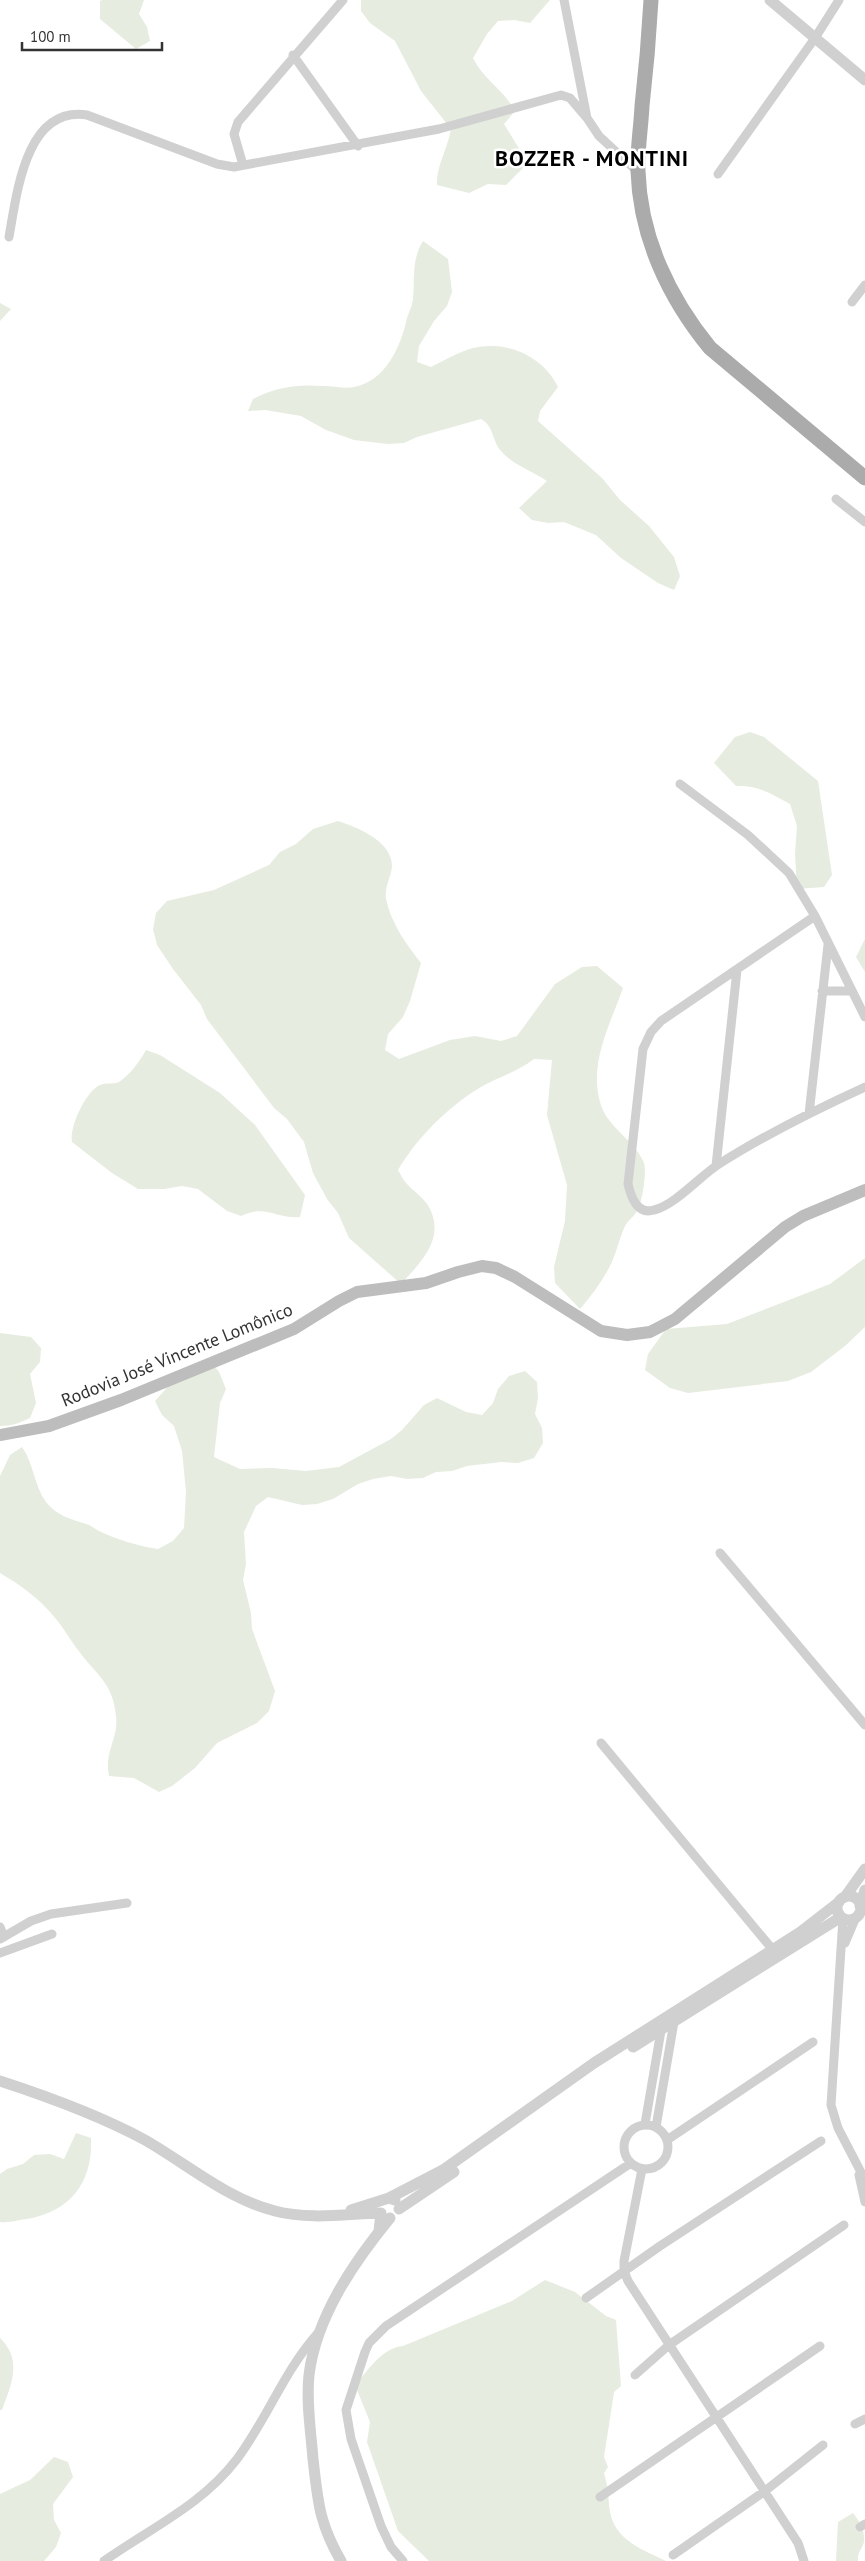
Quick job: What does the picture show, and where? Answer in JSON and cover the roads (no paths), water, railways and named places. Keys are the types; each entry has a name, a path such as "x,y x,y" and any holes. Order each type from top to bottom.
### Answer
{"main road":[{"path":"652,0 638,172 646,226 655,257 670,290 690,324 724,362 861,474"},
{"name":"Rodovia José Vincente Lomônico","path":"0,1435 49,1426 121,1400 286,1333 357,1292 426,1284 458,1272 482,1266 496,1268 515,1277 602,1331 627,1335 650,1332 674,1319 785,1227 803,1216 865,1190"}],"street":[{"path":"243,165 234,134 235,128 293,55 343,0"},
{"path":"564,0 573,35 579,86 587,118"},
{"path":"770,0 865,80"},
{"path":"718,174 816,38 839,0"},
{"path":"293,55 358,146"},
{"path":"9,237 18,193 36,138 48,125 65,115 87,115 226,167 358,146 439,129 562,95 570,98 599,136 638,172"},
{"path":"852,302 865,285"},
{"path":"836,499 865,522"},
{"path":"680,784 748,835 780,862 798,887 814,916 865,1017"},
{"path":"814,916 662,1021 646,1041 642,1049 628,1184 631,1198 639,1207 653,1211 664,1206 716,1166 808,1114 865,1087"},
{"path":"808,1114 828,944"},
{"path":"716,1166 737,970"},
{"path":"822,991 852,991"},
{"path":"720,1553 865,1725"},
{"path":"601,1743 773,1950"},
{"path":"865,1869 842,1899 837,1910 842,1917 843,1948 831,2105 838,2128 865,2180"},
{"path":"843,1948 865,1890"},
{"path":"0,2081 77,2110 125,2131 244,2200 261,2207 308,2216 397,2214 399,2209 617,2056 810,1925 842,1899 856,1899 858,1911"},
{"path":"0,1927 2,1938 32,1921 51,1914 127,1903"},
{"path":"656,2127 659,2098 675,2017 842,1917 849,1919 858,1911"},
{"path":"0,1953 52,1934"},
{"path":"645,2124 661,2026"},
{"path":"333,2215 386,2200 443,2170 594,2063 661,2026"},
{"path":"667,2140 814,2042"},
{"path":"649,2096 659,2098"},
{"path":"645,2124 656,2127 667,2140 668,2151 663,2162 653,2168 642,2168 631,2163 625,2154 624,2142 634,2128 645,2124"},
{"path":"586,2298 821,2141"},
{"path":"856,2162 865,2202"},
{"path":"403,2561 392,2547 381,2526 347,2422 348,2398 369,2343 386,2326 631,2163"},
{"path":"642,2168 624,2271 638,2298 798,2543 804,2561"},
{"path":"386,2200 396,2201 399,2209"},
{"path":"386,2200 380,2208 386,2215"},
{"path":"341,2561 329,2540 318,2510 308,2389 311,2364 320,2331 339,2292 380,2231 386,2215"},
{"path":"635,2375 669,2345 844,2225"},
{"path":"104,2561 190,2506 225,2474 248,2442 292,2366 320,2331"},
{"path":"600,2497 717,2419 820,2346"},
{"path":"855,2424 865,2419"},
{"path":"673,2555 765,2491 823,2445"}],"district":[{"name":"BOZZER - MONTINI","path":"592,158"}]}
